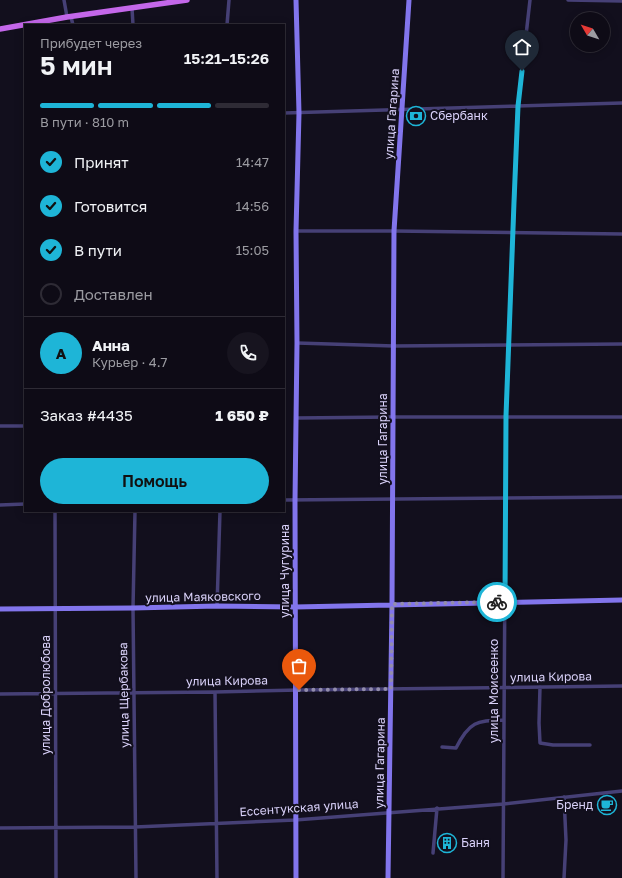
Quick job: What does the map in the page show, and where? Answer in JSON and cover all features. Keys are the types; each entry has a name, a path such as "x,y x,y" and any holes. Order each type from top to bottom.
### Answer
{"main road":[{"path":"25,24 186,0"},
{"path":"0,28 24,24"}],"street":[{"path":"64,0 72,24"},
{"path":"227,24 229,0"},
{"name":"улица Чугурина","path":"296,0 299,113 296,231 296,878"},
{"name":"улица Гагарина","path":"388,878 392,604 394,231 409,0"},
{"name":"улица Моисеенко","path":"503,878 506,416 518,106 530,0"},
{"path":"568,0 622,1"},
{"path":"132,8 132,24"},
{"path":"285,113 622,103"},
{"path":"296,231 622,234"},
{"path":"297,343 394,346 622,344"},
{"path":"296,418 506,416 622,417"},
{"path":"0,426 24,426"},
{"path":"285,500 622,497"},
{"path":"0,505 24,504"},
{"name":"улица Добролюбова","path":"55,512 56,878"},
{"name":"улица Щербакова","path":"135,512 133,608 136,878"},
{"path":"217,606 220,512"},
{"name":"улица Маяковского","path":"0,609 217,606 295,607 622,600"},
{"name":"улица Кирова","path":"0,694 622,686"},
{"path":"540,687 540,743 553,745 590,745"},
{"path":"215,692 216,878"},
{"path":"442,747 456,748 462,736 476,723 486,720 504,720"},
{"name":"Ессентукская улица","path":"0,828 135,827 296,820 389,811 504,804 622,791"},
{"path":"564,797 566,840 564,878"},
{"path":"433,853 437,808"}],"way so far":[{"path":"299,690 391,689 392,604 497,602"}],"place":[{"name":"Сбербанк","path":"416,116"},
{"name":"Бренд","path":"607,805"},
{"name":"Баня","path":"447,843"}],"route":[{"path":"497,602 505,602 506,416 512,232 518,106 522,71"}]}
